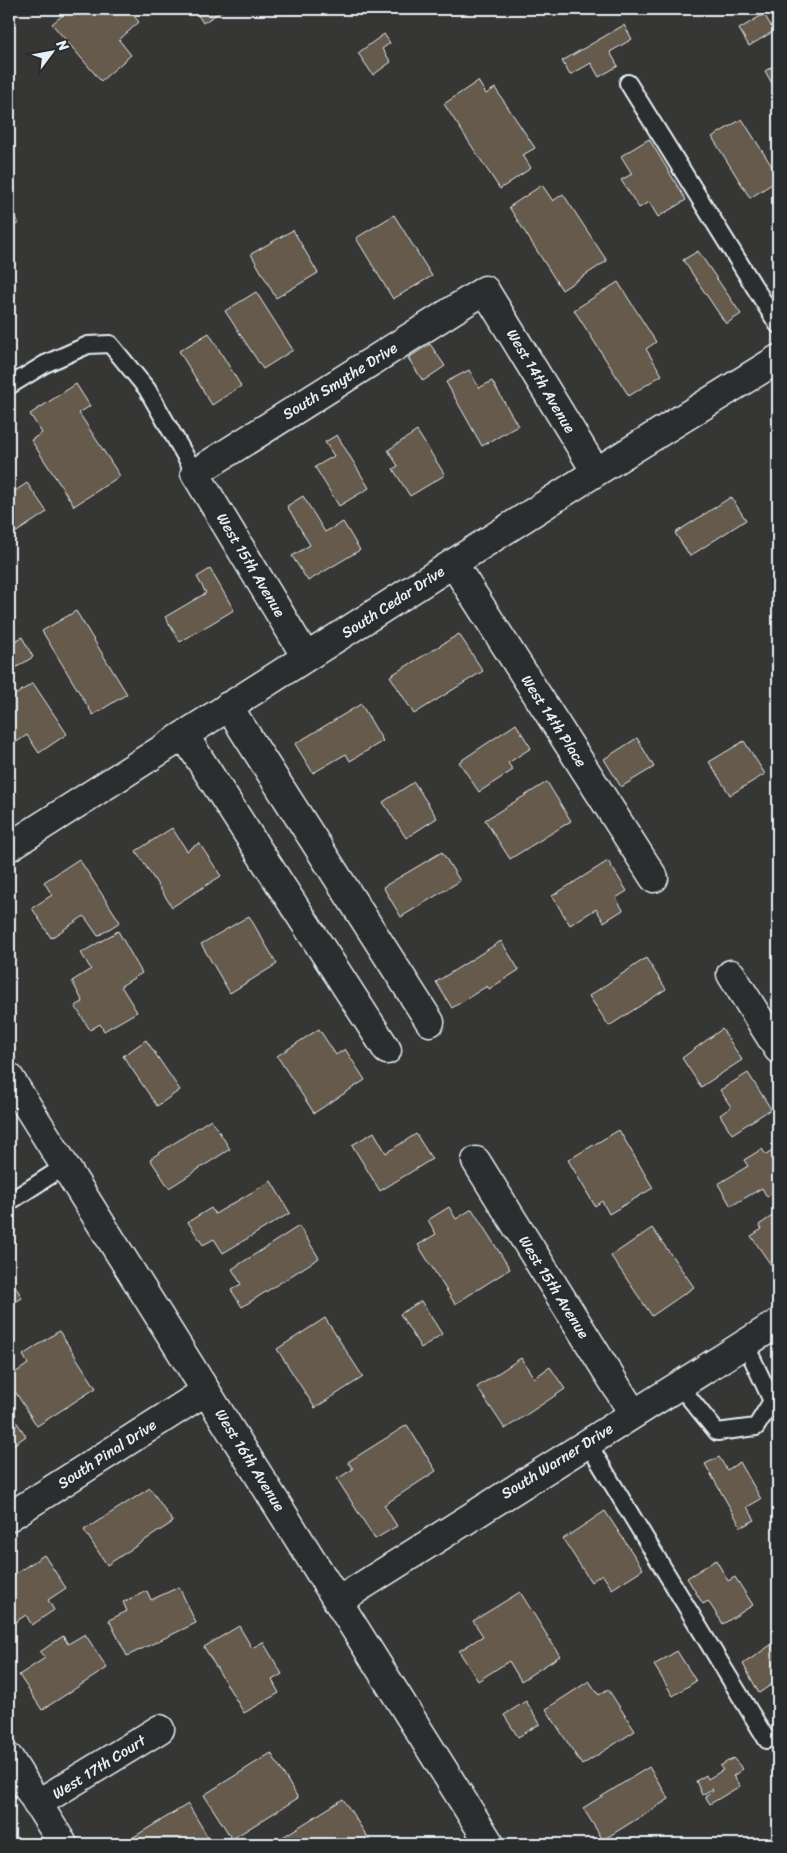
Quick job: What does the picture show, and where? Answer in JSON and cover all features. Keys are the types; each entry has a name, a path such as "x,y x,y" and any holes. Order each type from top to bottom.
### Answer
{"street":[{"name":"West 14th Avenue","path":"485,290 596,472"},
{"name":"South Smythe Drive","path":"195,473 485,290"},
{"name":"South Cedar Drive","path":"9,847 596,472 778,359"},
{"name":"West 15th Avenue","path":"195,473 306,657"},
{"name":"West 14th Place","path":"453,564 654,878"},
{"path":"228,706 430,1022"},
{"path":"184,735 387,1050"},
{"path":"731,974 778,1049"},
{"name":"West 16th Avenue","path":"9,1077 338,1601 483,1842"},
{"name":"West 15th Avenue","path":"476,1161 633,1413"},
{"name":"South Warner Drive","path":"338,1601 678,1384 778,1323"},
{"name":"South Pinal Drive","path":"9,1517 206,1390"},
{"name":"West 17th Court","path":"38,1804 160,1729"},
{"path":"9,1758 63,1844"}],"lane":[{"path":"628,83 778,325"},
{"path":"9,386 45,364 88,345 110,344 147,389 195,473"},
{"path":"9,1202 65,1166"},
{"path":"678,1384 717,1432 756,1427 772,1401 745,1343"},
{"path":"587,1442 768,1740"}],"building":[{"path":"70,9 128,9 139,22 119,40 131,55 101,81 52,24"},
{"path":"194,9 225,9 203,23"},
{"path":"287,9 298,9 290,14"},
{"path":"764,14 774,31 749,46 739,29"},
{"path":"624,25 632,39 610,52 618,66 599,77 591,63 570,75 562,61"},
{"path":"384,34 390,43 382,49 391,62 373,75 358,53"},
{"path":"778,63 778,92 777,92 765,71"},
{"path":"478,81 486,94 495,88 535,148 523,155 531,168 500,189 444,104"},
{"path":"742,119 778,176 778,180 750,198 712,137"},
{"path":"649,139 686,200 658,217 649,202 639,208 621,180 632,174 621,156"},
{"path":"542,185 553,201 563,194 607,261 562,290 509,207"},
{"path":"9,208 19,223 9,229"},
{"path":"394,215 432,276 393,299 356,238"},
{"path":"293,230 318,273 276,298 251,254"},
{"path":"698,251 741,314 726,324 683,260"},
{"path":"618,282 656,342 646,349 662,375 629,396 574,310"},
{"path":"256,292 293,350 263,369 225,311"},
{"path":"209,333 241,386 212,405 179,351"},
{"path":"430,344 445,366 423,381 408,358"},
{"path":"469,370 479,388 492,381 518,426 482,446 446,382"},
{"path":"76,384 90,406 79,413 120,476 74,506 31,440 42,433 30,414"},
{"path":"417,431 445,475 410,496 393,469 398,466 388,450"},
{"path":"337,435 369,488 339,506 315,467 334,456 325,442"},
{"path":"27,483 47,512 9,537 9,495"},
{"path":"303,496 325,532 343,522 360,550 308,581 292,556 310,545 287,506"},
{"path":"731,497 746,520 690,556 675,533"},
{"path":"210,569 234,610 180,642 165,617 206,593 197,577"},
{"path":"76,611 127,694 93,715 42,631"},
{"path":"459,634 483,671 414,714 390,676"},
{"path":"22,637 33,657 9,672 9,645"},
{"path":"33,683 67,734 39,753 27,735 9,747 9,691 12,697"},
{"path":"361,704 383,741 350,761 346,754 313,773 295,744"},
{"path":"516,724 531,748 508,763 513,770 479,792 459,762"},
{"path":"637,738 654,767 621,787 604,759"},
{"path":"744,741 765,774 730,795 709,762"},
{"path":"414,782 437,818 406,838 383,802"},
{"path":"547,782 571,821 510,859 485,820"},
{"path":"172,828 187,851 199,843 221,876 172,907 136,851"},
{"path":"442,852 460,881 401,917 383,887"},
{"path":"79,859 120,922 98,936 84,916 51,938 32,908 52,895 44,882"},
{"path":"608,861 627,891 616,898 623,910 604,922 596,909 570,925 552,896"},
{"path":"249,916 277,964 230,993 201,944"},
{"path":"118,931 142,973 121,986 137,1012 104,1031 100,1024 90,1030 75,1006 83,1002 72,981 91,969 81,953"},
{"path":"501,941 519,970 489,989 487,986 452,1008 436,982"},
{"path":"646,958 666,989 609,1026 589,996"},
{"path":"319,1029 336,1055 345,1049 365,1080 314,1113 277,1056"},
{"path":"722,1029 742,1060 701,1087 682,1058"},
{"path":"146,1040 180,1090 157,1106 123,1056"},
{"path":"748,1073 771,1109 732,1134 720,1115 731,1107 720,1090"},
{"path":"211,1119 230,1149 169,1188 150,1159"},
{"path":"619,1130 653,1188 609,1214 602,1201 595,1206 568,1160"},
{"path":"374,1132 386,1153 416,1134 432,1159 380,1191 352,1145"},
{"path":"777,1148 778,1190 767,1197 762,1188 731,1206 718,1184 748,1166 744,1160 762,1149 766,1155"},
{"path":"271,1181 290,1213 223,1253 214,1239 203,1245 188,1222 211,1208 215,1214"},
{"path":"449,1207 456,1219 472,1209 510,1269 455,1304 418,1245 436,1234 428,1220"},
{"path":"775,1214 778,1218 778,1260 771,1265 751,1236 762,1229 759,1225"},
{"path":"299,1226 319,1258 242,1307 231,1290 241,1284 232,1269"},
{"path":"652,1228 694,1287 652,1316 611,1256"},
{"path":"9,1275 22,1298 9,1306"},
{"path":"421,1301 442,1334 421,1348 400,1314"},
{"path":"325,1318 363,1377 315,1408 277,1349"},
{"path":"59,1331 96,1388 37,1426 9,1382 9,1377 28,1364 23,1355"},
{"path":"521,1358 534,1378 550,1367 565,1389 505,1429 477,1387"},
{"path":"9,1411 26,1436 9,1448"},
{"path":"407,1425 436,1471 384,1505 397,1526 375,1539 337,1479 353,1469 348,1462"},
{"path":"719,1457 727,1470 740,1462 761,1499 747,1507 755,1520 741,1527 705,1464"},
{"path":"150,1488 173,1522 107,1565 84,1530"},
{"path":"605,1511 643,1569 612,1589 602,1574 591,1582 563,1539"},
{"path":"44,1555 66,1588 48,1600 54,1610 32,1625 26,1615 9,1626 9,1578"},
{"path":"716,1560 728,1581 735,1577 753,1605 723,1624 708,1601 703,1604 687,1578"},
{"path":"179,1587 196,1623 127,1656 109,1620 127,1611 123,1602 147,1591 151,1600"},
{"path":"520,1592 560,1656 521,1681 509,1661 478,1681 459,1651 483,1636 473,1621"},
{"path":"239,1626 252,1648 263,1642 282,1674 272,1680 279,1693 244,1713 204,1647"},
{"path":"85,1634 107,1668 42,1710 19,1675 45,1658 40,1652 63,1636 68,1644"},
{"path":"778,1640 778,1680 759,1693 743,1664"},
{"path":"677,1651 696,1681 673,1696 654,1665"},
{"path":"589,1681 599,1695 608,1689 635,1731 582,1765 546,1709"},
{"path":"526,1701 540,1724 518,1737 504,1715"},
{"path":"271,1753 298,1798 232,1839 204,1795"},
{"path":"733,1758 743,1769 733,1776 740,1786 710,1804 705,1796 713,1791 712,1789 702,1795 696,1781 706,1775 708,1779 723,1770 720,1766"},
{"path":"649,1767 669,1799 603,1840 583,1808"},
{"path":"343,1799 370,1841 365,1844 277,1844 275,1842"},
{"path":"188,1804 209,1839 200,1844 122,1844"}]}
